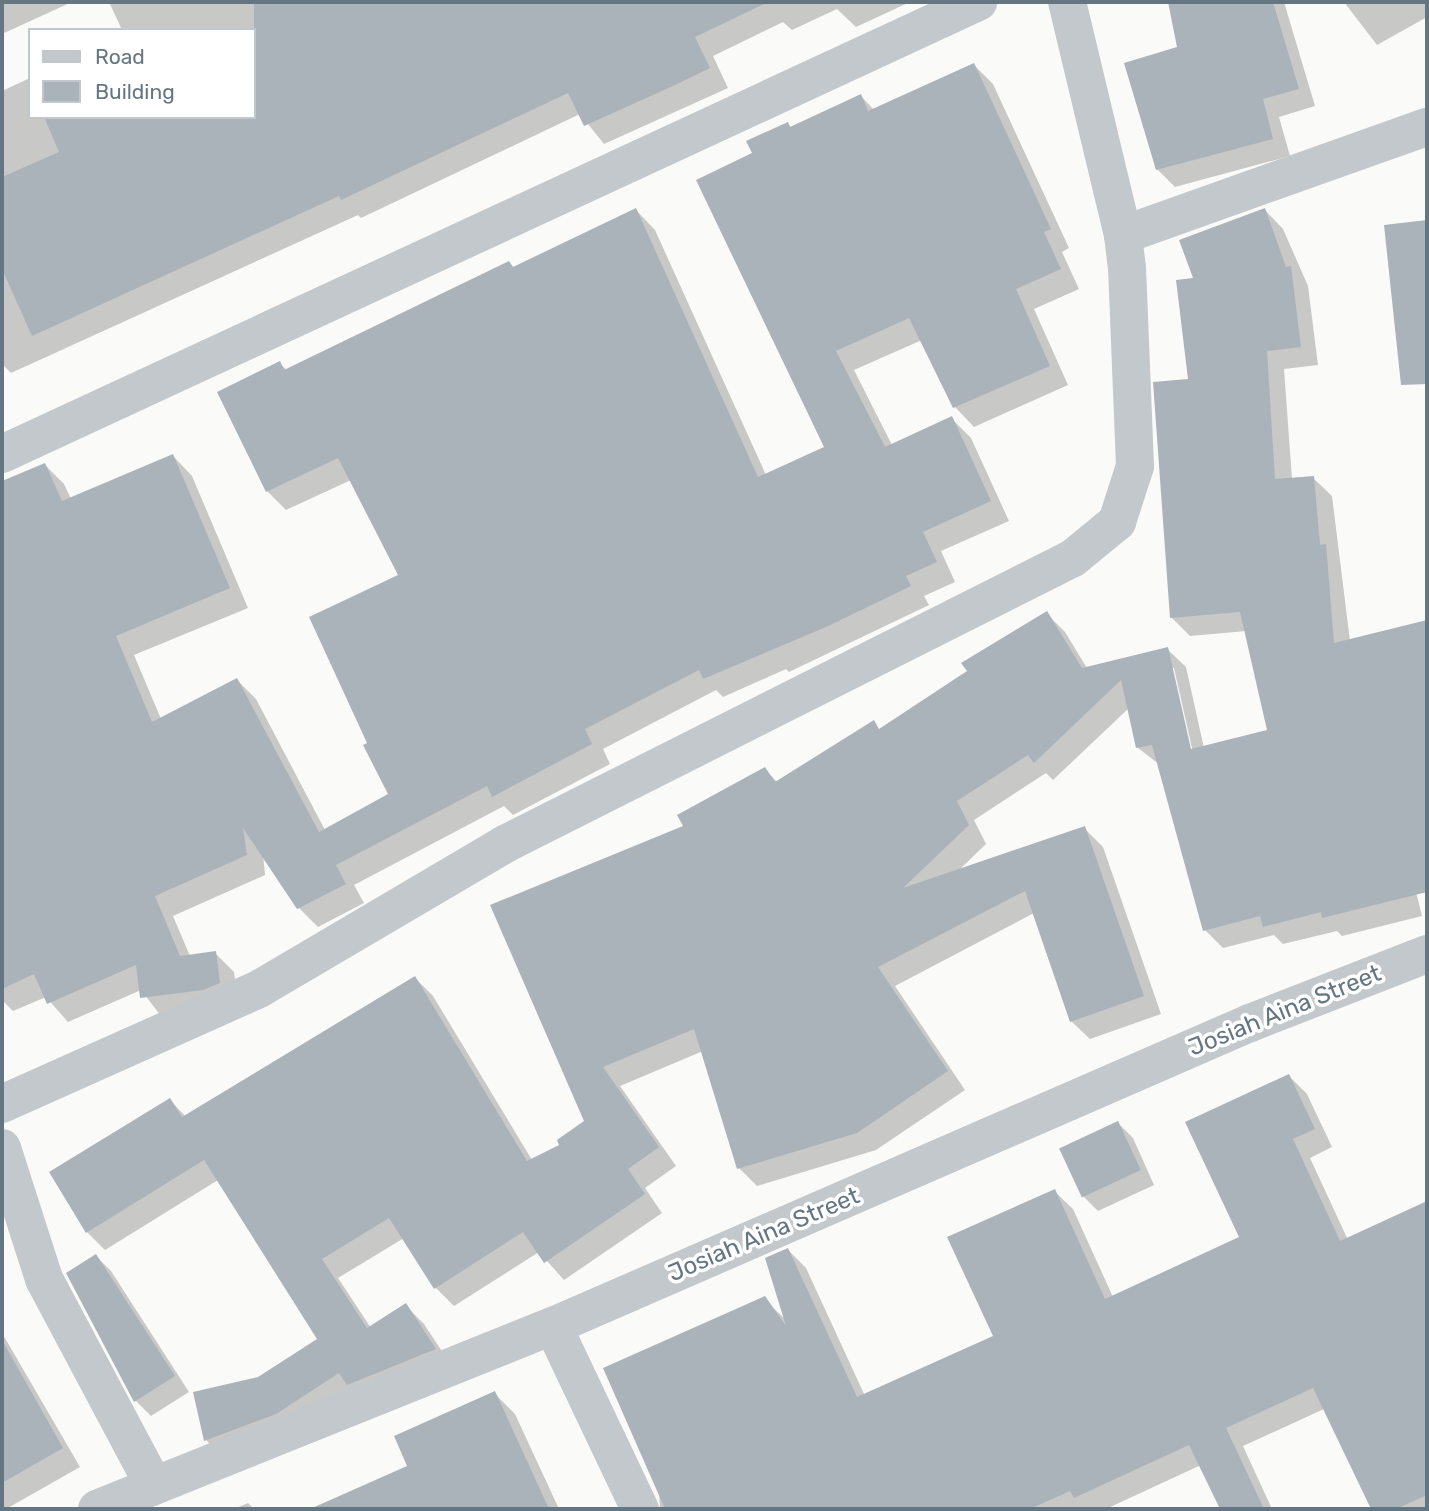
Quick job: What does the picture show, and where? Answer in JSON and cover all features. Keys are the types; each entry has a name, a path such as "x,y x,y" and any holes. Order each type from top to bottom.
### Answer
{"street":[{"path":"2,454 978,2"},
{"path":"2,1104 259,989 505,844 1073,558 1117,522 1135,466 1123,235 1067,2"},
{"path":"1123,235 1427,128"},
{"name":"Josiah Aina Street","path":"97,1509 553,1326 1250,1023 1427,954"},
{"path":"2,1148 44,1279 155,1486"},
{"path":"553,1326 640,1509"}],"building":[{"path":"254,2 768,2 695,37 710,68 673,86 584,126 568,93 341,200 339,196 32,336 2,269 2,177 59,152 45,119 256,119"},
{"path":"1168,2 1273,2 1299,89 1263,99 1273,139 1156,170 1124,63 1177,47"},
{"path":"974,63 1051,229 1044,232 1061,269 1016,289 1050,366 953,408 909,318 836,351 885,447 952,416 991,501 923,532 937,562 906,576 911,586 826,627 703,679 699,670 585,729 592,744 492,797 487,786 336,865 346,884 297,909 243,828 247,855 155,896 180,956 216,951 220,983 203,990 140,998 136,965 47,1004 34,974 2,989 2,481 45,463 62,501 173,454 230,588 116,636 152,722 237,678 319,832 388,794 363,745 367,743 309,617 398,575 338,458 266,492 217,392 280,361 284,370 509,261 513,267 636,208 758,477 824,447 696,180 752,153 746,141 788,122 790,127 861,94 868,111"},
{"path":"1265,208 1286,267 1291,266 1301,347 1267,351 1275,479 1314,476 1320,545 1326,544 1334,643 1427,620 1427,892 1322,918 1321,912 1263,927 1260,916 1203,931 1152,745 1136,748 1121,680 1034,763 1028,755 957,801 969,825 903,888 1085,826 1144,996 1070,1022 1025,891 878,967 948,1071 857,1133 737,1169 694,1029 603,1067 659,1147 628,1169 645,1194 544,1263 523,1232 434,1289 389,1218 322,1259 367,1328 406,1303 436,1349 347,1385 339,1373 276,1414 204,1441 193,1392 258,1377 317,1339 204,1160 86,1233 49,1172 170,1098 182,1117 415,976 527,1161 559,1145 557,1140 584,1121 490,905 683,826 677,815 765,767 775,782 874,720 879,729 967,671 961,663 1047,611 1082,668 1168,647 1191,749 1267,730 1240,612 1170,618 1153,382 1188,379 1176,280 1193,278 1179,240"},
{"path":"1427,220 1427,384 1401,385 1384,225"},
{"path":"1289,1074 1315,1129 1293,1139 1340,1241 1427,1201 1427,1495 1396,1509 1371,1509 1313,1388 1226,1428 1264,1509 1220,1509 1189,1445 1074,1498 1070,1491 1030,1509 665,1509 603,1368 765,1296 786,1326 765,1258 788,1248 857,1397 993,1336 947,1237 1055,1189 1105,1299 1239,1237 1185,1122"},
{"path":"1118,1121 1141,1170 1082,1197 1059,1148"},
{"path":"96,1254 175,1376 134,1402 66,1273"},
{"path":"2,1340 63,1448 2,1483"},
{"path":"495,1391 549,1509 310,1509 407,1466 394,1436"}]}
